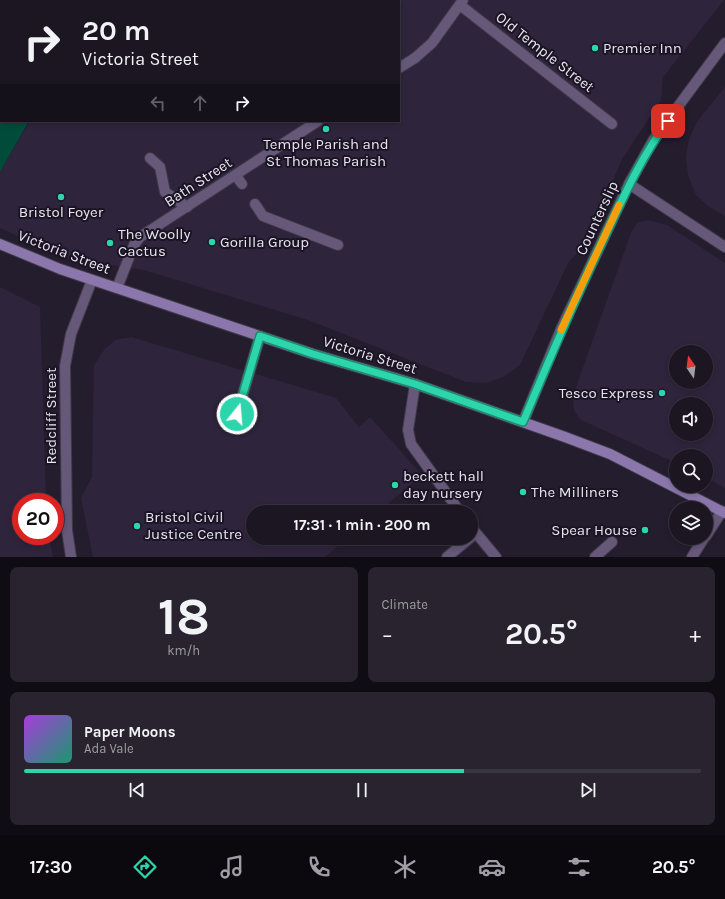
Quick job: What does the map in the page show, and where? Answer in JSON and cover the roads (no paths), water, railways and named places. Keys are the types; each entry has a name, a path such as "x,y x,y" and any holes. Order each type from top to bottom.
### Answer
{"main road":[{"name":"Victoria Street","path":"0,244 60,269 313,354 415,384 610,454 724,512"}],"street":[{"path":"400,67 415,58 432,43 462,2"},
{"name":"Old Temple Street","path":"462,2 612,124"},
{"name":"Counterslip","path":"523,422 562,327 629,184 654,139 725,43"},
{"name":"Bath Street","path":"117,288 134,245 140,237 187,207 239,180 316,122"},
{"path":"150,158 160,167 166,192 187,207"},
{"path":"629,184 725,247"},
{"path":"254,204 263,216 338,245"},
{"name":"Redcliff Street","path":"71,557 67,530 65,366 72,334 92,280"},
{"path":"237,414 260,336"},
{"path":"415,384 408,430 411,444 455,505"},
{"path":"713,526 724,512"},
{"path":"478,540 496,557"},
{"path":"595,557 612,542"},
{"path":"447,557 460,545"},
{"path":"692,557 700,545"}],"place":[{"name":"Premier Inn","path":"595,48"},
{"name":"Temple Parish and St Thomas Parish","path":"326,129"},
{"name":"Bristol Foyer","path":"61,197"},
{"name":"Gorilla Group","path":"212,242"},
{"name":"The Woolly Cactus","path":"110,243"},
{"name":"Tesco Express","path":"662,393"},
{"name":"beckett hall day nursery","path":"395,485"},
{"name":"The Milliners","path":"523,492"},
{"name":"Bristol Civil Justice Centre","path":"137,526"},
{"name":"Spear House","path":"645,530"}]}
